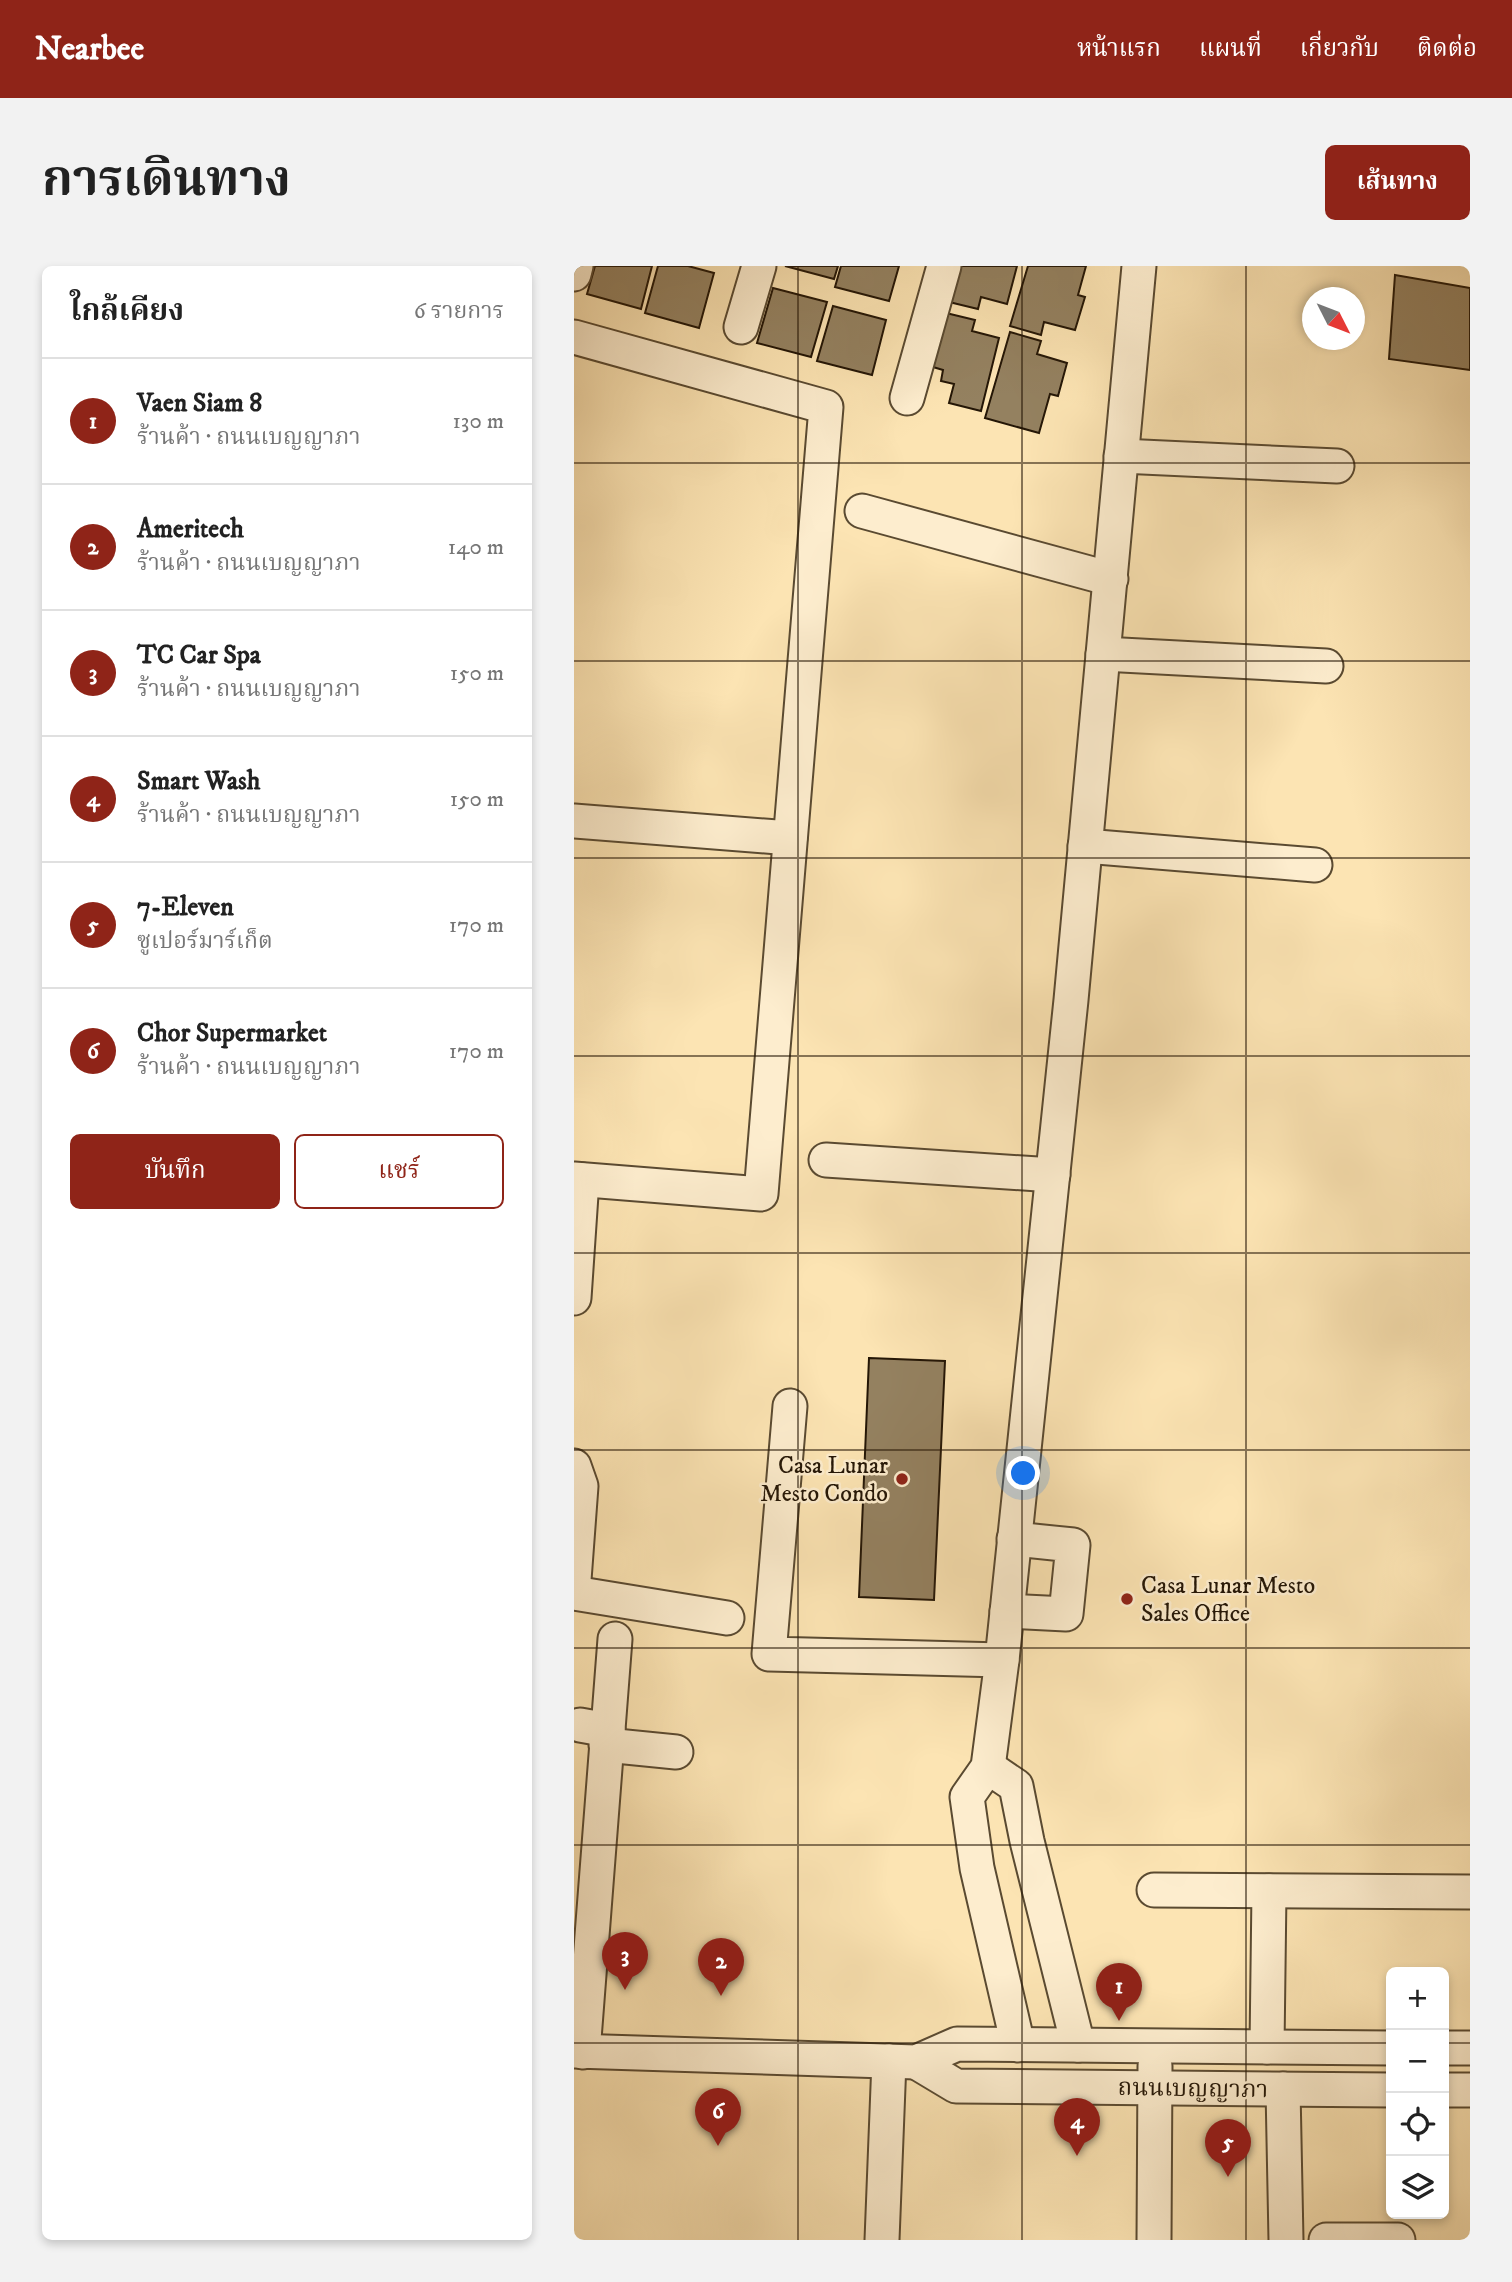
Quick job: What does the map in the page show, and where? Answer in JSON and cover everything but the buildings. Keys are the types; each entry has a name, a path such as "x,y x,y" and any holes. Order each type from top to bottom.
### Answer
{"street":[{"path":"574,274 576,266"},
{"path":"741,327 759,266"},
{"path":"907,398 944,266"},
{"path":"1018,2045 977,1868 967,1797 988,1767 1002,1660 1053,1175 1139,266"},
{"path":"574,337 826,407 761,1194 578,1179 574,1298"},
{"path":"1121,456 1337,466"},
{"path":"862,511 1111,579"},
{"path":"1103,653 1326,666"},
{"path":"574,821 790,838"},
{"path":"1085,846 1315,865"},
{"path":"826,1160 1053,1175"},
{"path":"790,1406 769,1654 1002,1660"},
{"path":"574,1466 581,1486 574,1580"},
{"path":"1007,1611 1066,1614 1073,1545 1014,1539"},
{"path":"574,1593 727,1618"},
{"path":"578,2052 598,1733 615,1639"},
{"path":"598,1733 676,1752"},
{"path":"988,1767 1016,1786 1027,1841 1078,2045"},
{"path":"1154,1890 1470,1892"},
{"path":"1268,2047 1269,1891"},
{"name":"ถนนเบญญาภา","path":"578,2052 902,2062 957,2044 1386,2048"},
{"path":"1154,2240 1155,2046"},
{"path":"1347,2089 1348,2047"},
{"path":"1449,2048 1470,2048"},
{"path":"882,2240 902,2062"},
{"name":"ถนนเบญญาภา","path":"902,2062 956,2086 1386,2090"},
{"path":"1283,2089 1286,2240"},
{"path":"1449,2090 1470,2090"},
{"path":"1326,2240 1398,2240"}],"place":[{"name":"Casa Lunar Mesto Condo","path":"902,1479"},
{"name":"Casa Lunar Mesto Sales Office","path":"1127,1599"},
{"name":"TC Car Spa","path":"625,1990"},
{"name":"Ameritech","path":"721,1996"},
{"name":"Vaen Siam 8","path":"1119,2021"},
{"name":"Chor Supermarket","path":"718,2146"},
{"name":"Smart Wash","path":"1077,2156"},
{"name":"7-Eleven","path":"1228,2177"}]}
